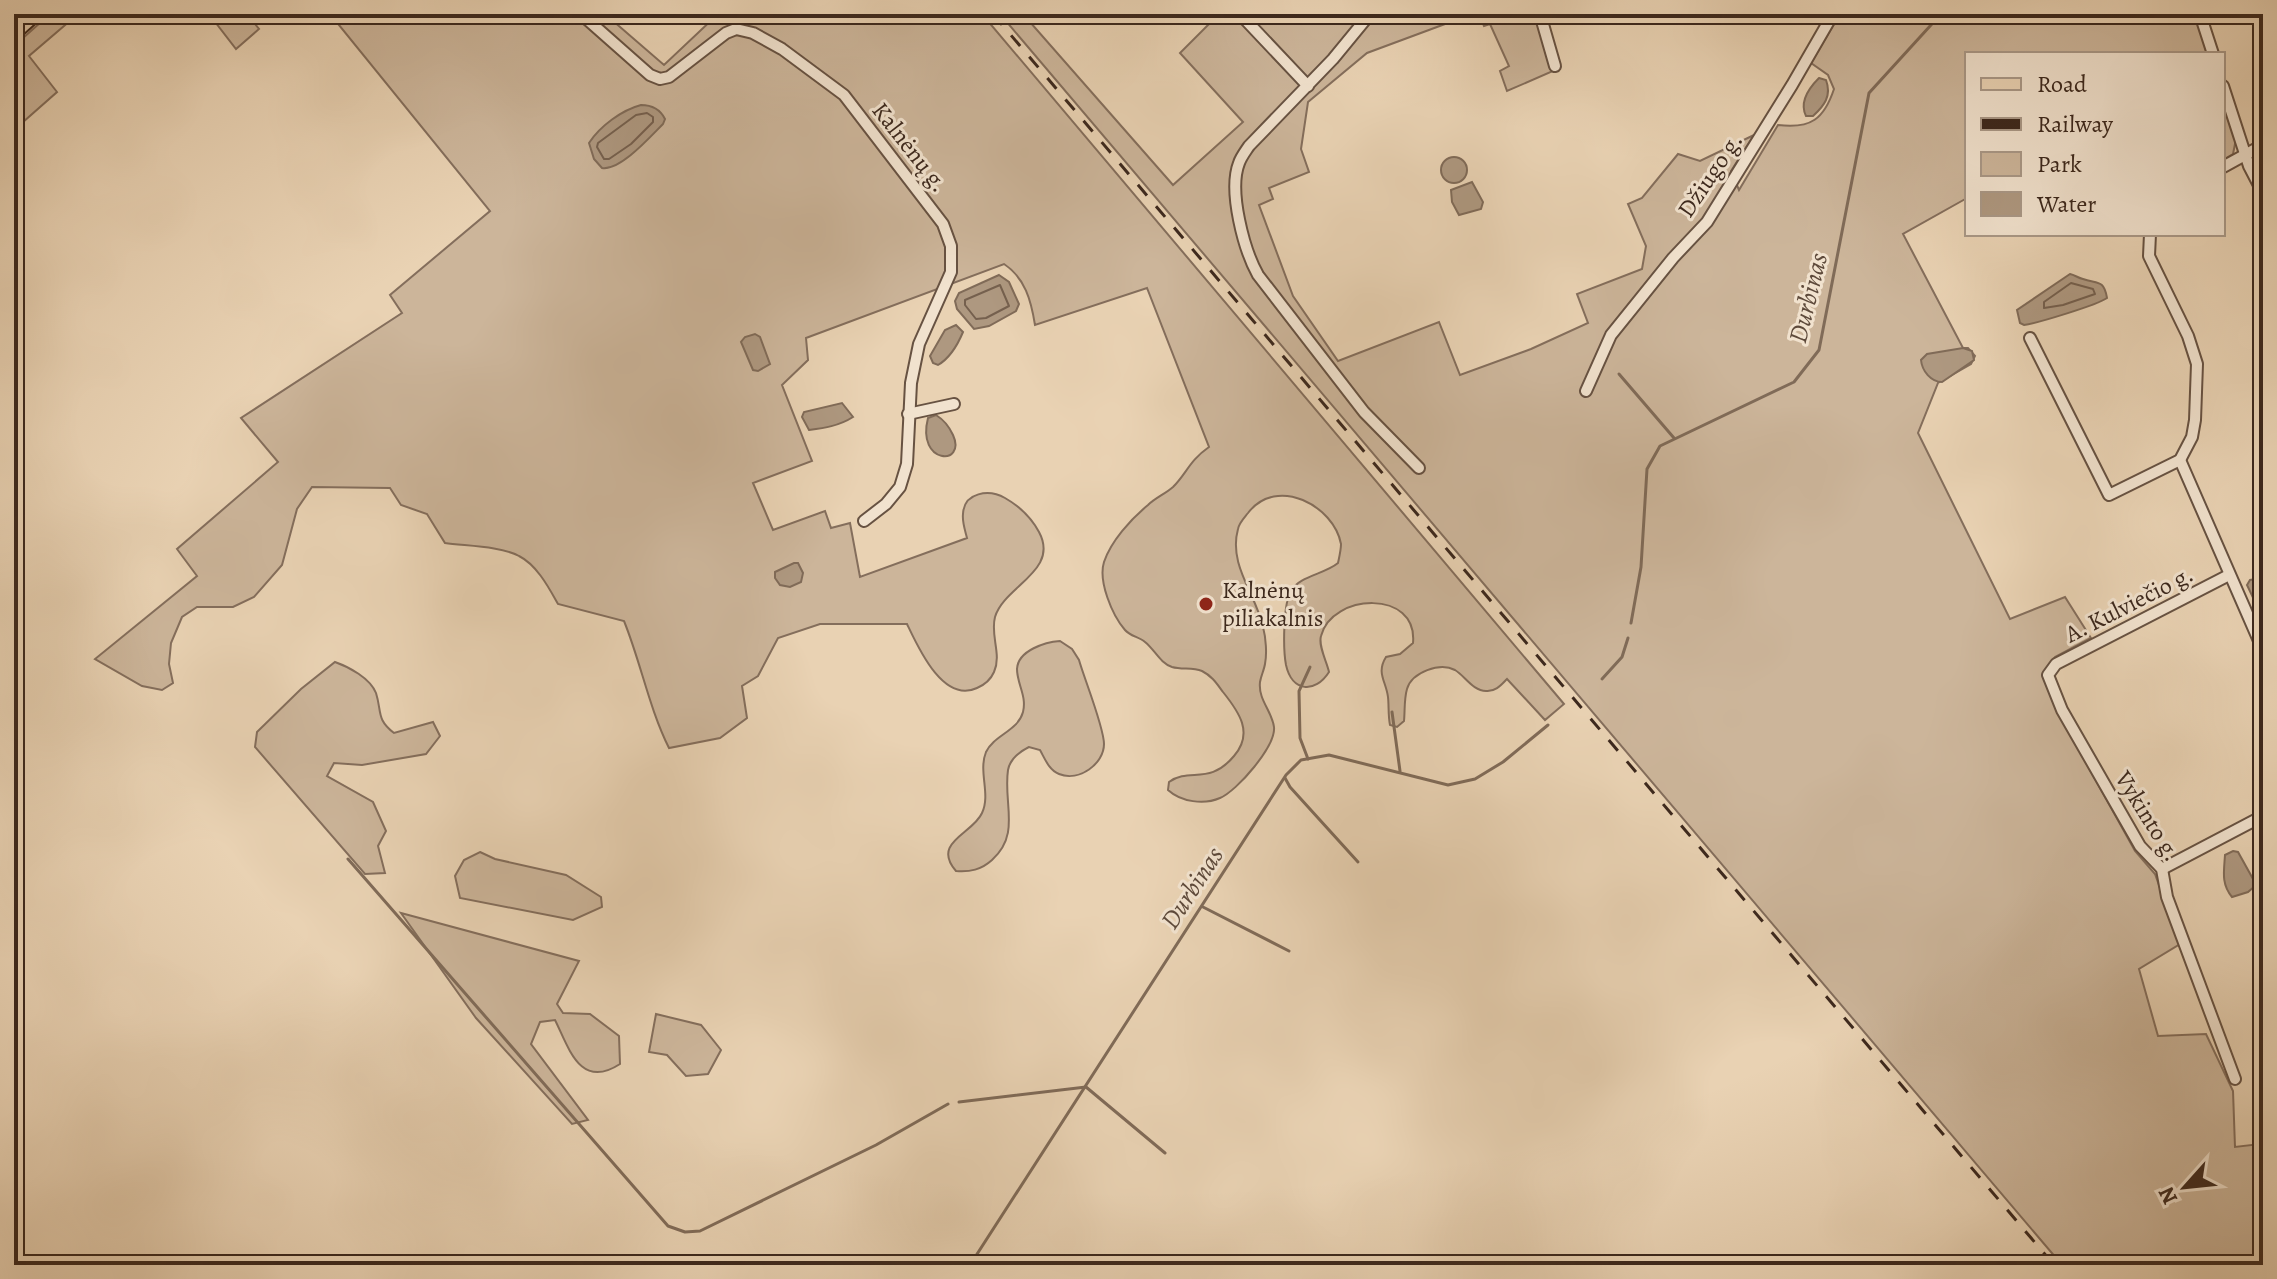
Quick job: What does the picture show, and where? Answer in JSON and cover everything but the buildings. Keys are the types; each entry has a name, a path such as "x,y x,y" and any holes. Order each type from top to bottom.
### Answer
{"main road":[{"path":"14,31 33,14"}],"street":[{"name":"Kalnėnų g.","path":"581,14 650,75 660,79 669,77 726,33 736,29 753,33 782,49 844,95 943,224 951,246 951,272 919,344 908,414 907,464 900,487 886,504 864,521"},
{"path":"1240,14 1308,86"},
{"path":"1370,14 1308,86 1249,146 1239,162 1236,191 1249,259 1280,305 1364,412 1419,468"},
{"name":"Džiugo g.","path":"1586,391 1611,335 1673,258 1707,222 1833,14"},
{"path":"2200,14 2212,52"},
{"path":"1543,15 1555,66"},
{"path":"2225,92 2245,154 2263,193"},
{"path":"2225,166 2263,145"},
{"path":"2030,338 2109,495 2180,460 2192,437 2197,364 2188,336 2149,256 2150,236"},
{"path":"908,414 954,404"},
{"path":"2180,460 2263,650"},
{"name":"A. Kulviečio g.","path":"2050,670 2056,664 2229,575"},
{"name":"Vykinto g.","path":"2050,670 2048,675 2062,710 2140,846 2162,869 2167,897 2235,1079"},
{"path":"2162,869 2263,816"}],"green space":[{"path":"50,14 78,14 29,56 57,92 14,130 14,46"},
{"path":"209,14 247,14 259,29 236,49"},
{"path":"330,14 605,14 664,65 718,14 982,14 1564,704 1545,720 1507,679 1496,689 1481,690 1455,670 1442,667 1427,670 1414,678 1405,697 1404,721 1397,727 1390,725 1388,697 1382,677 1383,663 1386,657 1400,654 1413,643 1411,625 1402,613 1373,603 1341,611 1328,622 1320,640 1329,672 1323,679 1311,687 1293,681 1285,658 1284,627 1288,597 1300,582 1338,563 1341,544 1328,518 1316,507 1288,496 1274,496 1260,502 1248,513 1239,525 1236,542 1240,567 1264,631 1266,656 1260,688 1273,721 1273,735 1254,767 1236,787 1220,798 1193,801 1168,790 1169,782 1177,778 1216,771 1225,765 1240,747 1244,731 1242,723 1234,707 1209,675 1168,665 1145,642 1125,630 1107,598 1103,570 1111,546 1128,524 1173,487 1209,447 1147,288 1035,325 1026,290 1004,264 806,338 808,360 782,385 812,461 753,483 773,530 825,511 831,528 850,523 860,577 967,538 964,507 978,494 999,495 1020,508 1039,532 1044,546 1042,557 1037,568 1000,606 994,631 996,665 991,677 980,687 965,691 943,681 925,659 907,624 820,624 778,638 758,676 742,686 747,718 720,738 669,748 624,621 558,604 537,571 511,553 445,543 427,514 401,505 390,488 312,487 297,509 282,565 254,597 233,607 197,607 182,617 171,643 169,664 173,683 162,690 142,686 95,659 197,576 177,549 278,462 241,418 402,313 390,295 490,211"},
{"path":"1000,14 1023,14 1173,185 1243,122 1180,53 1219,14 1472,14 1367,53 1308,102 1301,149 1309,172 1269,188 1273,199 1259,205 1293,296 1338,361 1439,322 1460,375 1531,349 1588,323 1577,294 1642,269 1646,246 1628,204 1642,198 1678,154 1700,161 1754,135 1731,171 1739,190 1778,125 1808,123 1821,115 1834,89 1828,75 1811,63 1840,14 2195,14 2207,52 1965,52 1965,199 1903,234 1963,348 1968,348 1975,356 1971,364 1938,383 1918,433 2010,619 2065,597 2091,638 2055,657 2043,674 2059,714 2135,851 2155,874 2180,944 2139,969 2158,1036 2206,1034 2233,1091 2235,1147 2260,1144 2263,1153 2263,1265 2062,1265"},
{"path":"1479,14 1535,14 1553,71 1507,91 1500,71 1509,66 1490,24 1484,26"},
{"path":"2225,105 2236,139 2233,154 2225,159"},
{"path":"1060,641 1072,649 1079,660 1103,736 1100,758 1089,770 1067,776 1053,770 1040,750 1029,747 1018,754 1008,770 1009,818 1006,840 1001,850 979,868 956,871 948,853 956,839 982,813 986,752 994,741 1016,724 1023,712 1024,701 1017,674 1019,662 1034,648"},
{"path":"335,662 353,670 369,683 376,693 382,719 394,733 433,722 440,736 426,754 362,765 334,763 327,776 373,802 386,831 378,846 385,873 365,874 255,747 257,732 301,689"},
{"path":"480,852 495,859 566,875 601,897 602,907 573,920 460,898 455,876 464,860"},
{"path":"401,913 579,961 557,1004 563,1013 590,1014 619,1036 620,1064 606,1071 586,1069 571,1053 555,1020 540,1022 531,1044 588,1120 572,1124 476,1018"},
{"path":"656,1014 701,1025 721,1050 708,1074 686,1076 667,1055 649,1052"}],"water":[{"path":"1819,78 1826,80 1827,96 1813,116 1806,116 1804,100"},
{"path":"641,105 658,110 665,119 663,124 626,159 609,168 602,168 594,159 589,143 612,120"},
{"path":"1454,157 1463,161 1467,170 1463,179 1454,183 1445,179 1441,170 1445,161"},
{"path":"1472,182 1483,202 1481,209 1459,215 1452,202 1451,190"},
{"path":"2070,274 2099,283 2107,298 2054,317 2024,325 2020,323 2017,310"},
{"path":"999,275 1009,282 1019,304 1016,311 989,326 974,329 957,309 955,301 959,293"},
{"path":"956,325 963,332 956,346 938,365 933,363 930,356 945,330"},
{"path":"755,334 760,337 770,364 758,371 753,370 741,342"},
{"path":"1963,348 1972,351 1974,360 1942,382 1925,372 1921,360 1927,354"},
{"path":"842,403 853,417 837,425 809,430 802,417 804,412"},
{"path":"936,415 953,435 955,445 948,456 934,452 929,445 926,433 928,418"},
{"path":"798,563 803,573 801,582 790,587 780,585 775,572"},
{"path":"2263,578 2263,604 2257,606 2247,585 2250,580"},
{"path":"2238,852 2255,886 2232,897 2226,887 2224,872 2225,855"}],"waterway":[{"name":"Durbinas","path":"1631,623 1641,567 1647,469 1660,446 1794,382 1819,350 1869,93 1941,14"},
{"path":"1619,374 1674,438"},
{"name":"Durbinas","path":"1602,679 1622,657 1628,638"},
{"path":"1308,759 1300,738 1299,691 1310,667"},
{"path":"1392,712 1400,771"},
{"name":"Durbinas","path":"970,1265 1286,775 1301,760 1329,755 1448,785 1475,779 1503,762 1548,725"},
{"path":"1285,778 1358,862"},
{"path":"348,859 668,1226 685,1232 700,1231 876,1145 948,1104"},
{"path":"1203,907 1289,951"},
{"path":"959,1102 1086,1087 1165,1153"}],"railway":[{"path":"993,14 2054,1265"}],"place":[{"name":"Kalnėnų piliakalnis","path":"1206,604"}]}
